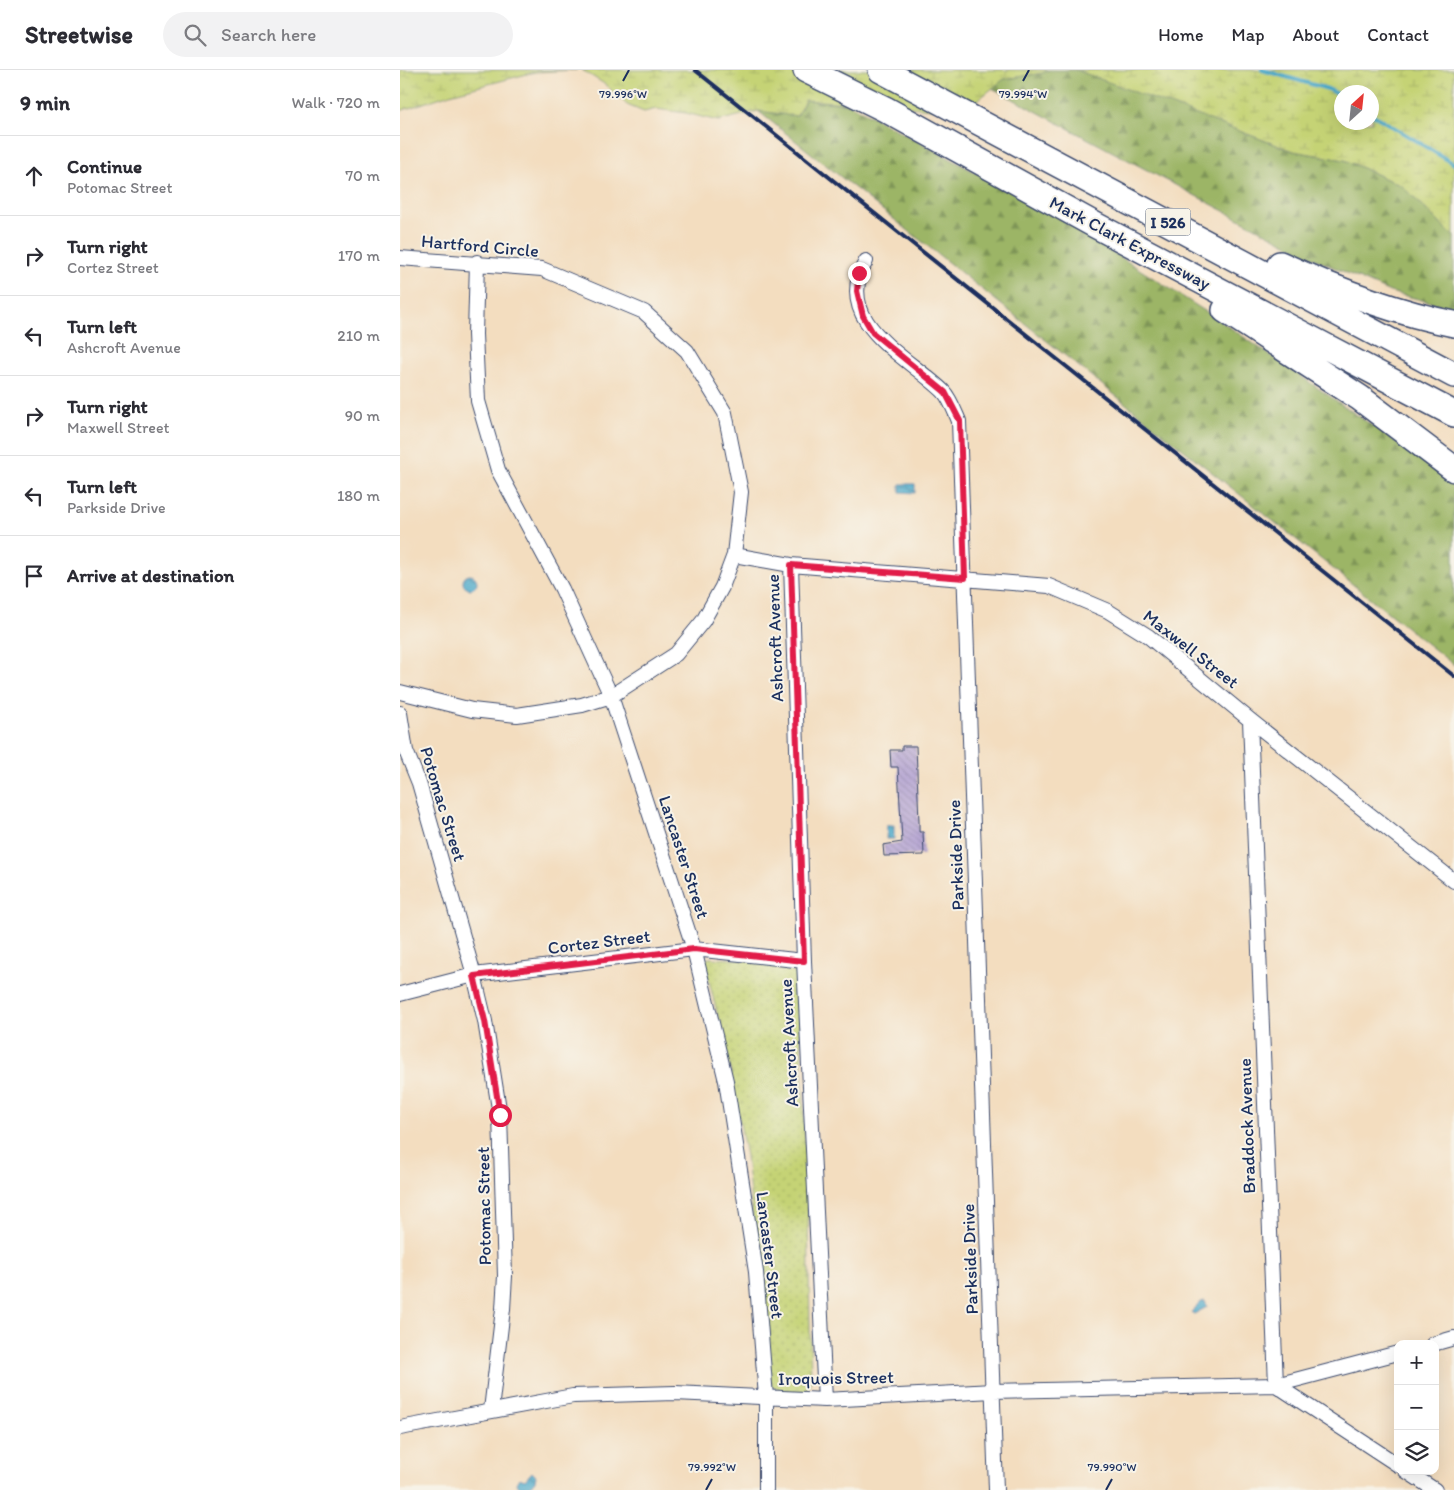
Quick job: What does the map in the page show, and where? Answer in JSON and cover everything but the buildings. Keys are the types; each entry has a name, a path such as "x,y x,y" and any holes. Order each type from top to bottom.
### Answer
{"highway":[{"name":"Mark Clark Expressway","path":"806,70 885,109 1095,225 1454,414"},
{"name":"Mark Clark Expressway","path":"881,70 1454,375"},
{"path":"1071,170 1355,297 1410,314 1454,324"},
{"path":"1095,225 1360,398 1454,469"}],"street":[{"name":"Hartford Circle","path":"400,258 477,262 542,269 644,312 687,351 724,413 741,492 734,555 722,586 703,622 676,654 611,696 582,705 517,715 472,710 400,692"},
{"name":"Parkside Drive","path":"866,261 859,273 857,291 863,316 873,333 945,392 960,421 996,1490"},
{"name":"Lancaster Street","path":"477,262 475,334 478,401 498,470 562,589 611,696 694,949 726,1081 756,1272 766,1397 766,1490"},
{"name":"Maxwell Street","path":"734,555 791,565 1049,586 1108,612 1148,636 1250,720 1454,881"},
{"name":"Ashcroft Avenue","path":"791,565 804,961 825,1400"},
{"name":"Potomac Street","path":"400,713 406,751 419,783 474,976 485,1021 500,1115 504,1192 503,1309 491,1410"},
{"name":"Braddock Avenue","path":"1250,720 1276,1385"},
{"name":"Cortez Street","path":"400,994 474,976 694,949 804,961"},
{"path":"1439,1342 1454,1338"},
{"name":"Iroquois Street","path":"400,1428 573,1396 675,1393 825,1400 993,1391 1276,1385 1394,1354"},
{"path":"1276,1385 1394,1463"},
{"path":"1412,1475 1435,1490"}],"green space":[{"path":"400,70 577,70 535,72 450,94 400,111"},
{"path":"582,70 1048,70 1043,73 1004,79 964,111 805,100 797,116 758,111 718,121 686,113 656,109 644,112 627,105 606,85"},
{"path":"1048,70 1076,70 1293,151 1345,160 1402,186 1454,237 1454,308 1390,292 1315,259 992,88 1004,79 1043,73"},
{"path":"1076,70 1454,70 1454,237 1402,186 1345,160 1293,151"},
{"path":"805,100 849,104 1056,216 1219,320 1412,453 1454,486 1454,665 758,111 797,116"},
{"path":"709,958 779,961 797,968 798,971 808,1214 811,1385 805,1391 785,1391 771,1387 746,1156 727,1052 704,961"}],"water":[{"path":"900,484 915,484 915,493 900,492"},
{"path":"470,575 475,577 477,582 475,587 470,589 465,587 463,582 465,577"},
{"path":"887,825 894,825 894,839 886,839"},
{"path":"1205,1301 1207,1307 1194,1314 1191,1312 1201,1302"},
{"path":"532,1472 536,1476 535,1481 527,1490 521,1489 516,1483 519,1478 525,1480"}],"waterway":[{"path":"1262,70 1334,92"},
{"path":"1379,118 1454,164"}],"railway":[{"path":"695,70 1454,676"}],"route":[{"path":"500,1115 485,1021 474,976 694,949 804,961 791,565 965,578 960,421 945,392 873,333 863,316 857,291 859,273"}]}
